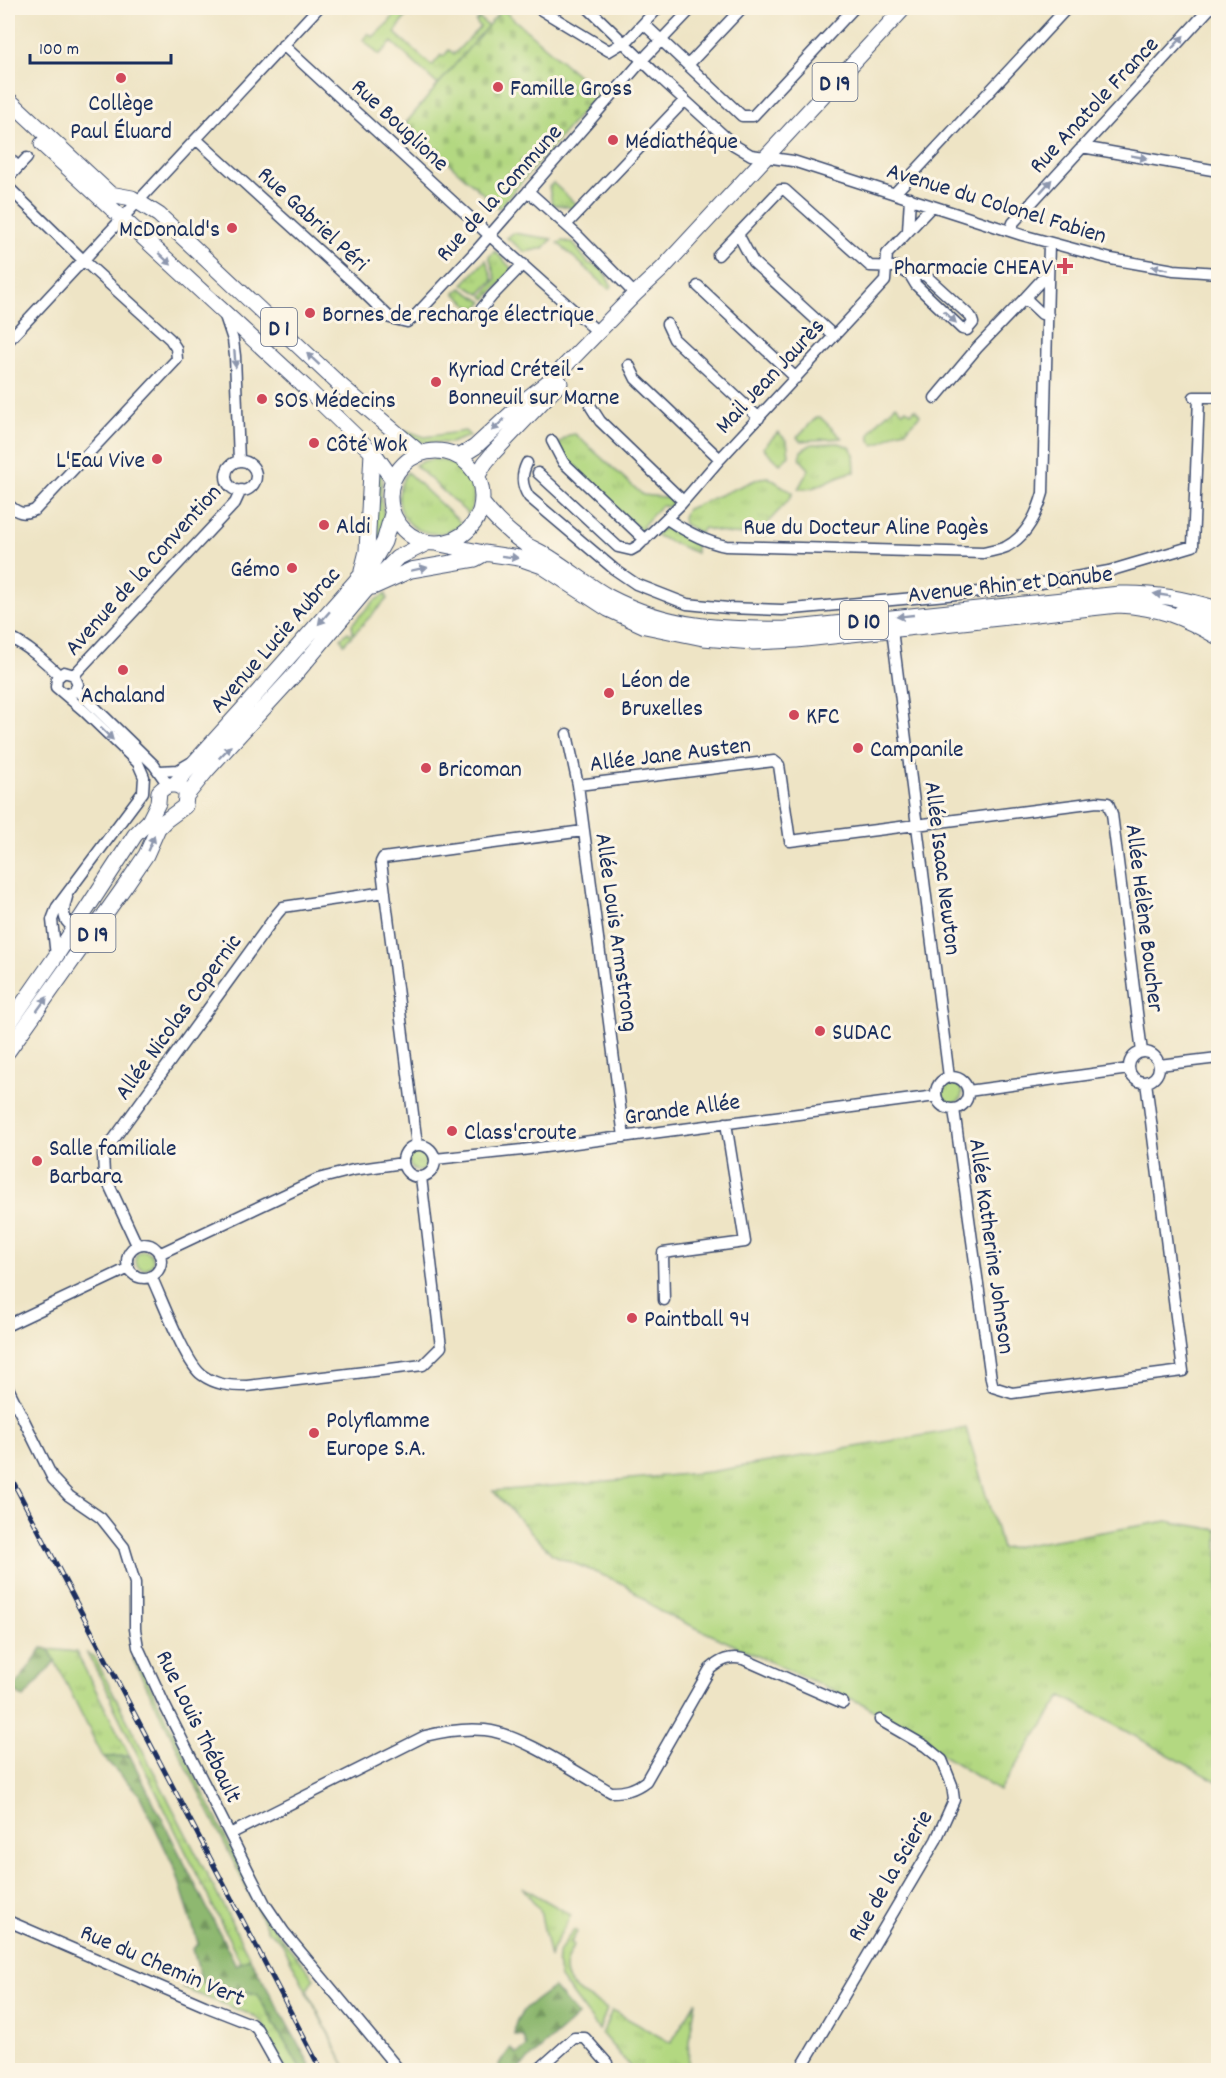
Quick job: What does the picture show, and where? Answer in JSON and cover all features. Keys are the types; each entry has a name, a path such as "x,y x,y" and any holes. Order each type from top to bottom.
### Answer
{"main road":[{"name":"D 19","path":"477,477 493,453 627,312 662,269 904,8"},
{"name":"D 1","path":"8,99 110,194 132,198 159,215 340,385 420,453"},
{"name":"D 1","path":"8,112 372,452 393,480"},
{"name":"D 19","path":"459,457 475,447 552,379 662,269"},
{"path":"362,574 366,551 372,452"},
{"path":"446,452 459,457 466,462 480,485 482,503 477,519 468,531 456,539 426,545 405,531 392,514 390,502 393,480 404,463 420,453 446,452"},
{"name":"Avenue Rhin et Danube","path":"482,503 495,520 528,545 607,596 641,612 687,624 732,630 786,629 1120,594 1150,593 1185,599 1218,609"},
{"name":"Avenue Lucie Aubrac","path":"8,1025 135,835 148,821 158,804 159,792 171,785 242,710 372,563 382,547 392,514"},
{"name":"Avenue Lucie Aubrac","path":"8,1051 146,855 158,828 185,806 186,796 207,770 297,672 365,591 397,558 426,545"},
{"name":"Avenue Rhin et Danube","path":"426,545 519,558 542,566 608,609 645,626 703,638 753,642 796,640 1119,605 1166,611"},
{"path":"365,591 411,570 475,559 484,554"},
{"path":"1166,611 1192,612 1218,623"},
{"name":"D 10","path":"1166,611 1218,637"},
{"path":"171,785 182,788 186,796"},
{"path":"158,804 167,812 174,813"}],"street":[{"path":"8,341 318,8"},
{"path":"538,8 609,51 625,43 658,8"},
{"name":"Avenue du Colonel Fabien","path":"588,8 734,145 751,155 793,160 1010,231 1111,259 1174,270 1218,273"},
{"name":"Rue de la Commune","path":"407,322 489,235 692,8"},
{"path":"688,65 742,8"},
{"path":"644,24 742,116 753,117 854,8"},
{"path":"895,193 1067,8"},
{"name":"Rue Anatole France","path":"1010,231 1013,223 1210,8"},
{"name":"Rue Bouglione","path":"284,45 598,333"},
{"path":"566,225 685,100"},
{"name":"Rue Gabriel Péri","path":"196,139 390,318 407,322"},
{"path":"1082,147 1218,171"},
{"path":"8,157 18,167"},
{"path":"8,178 27,158"},
{"path":"8,504 20,513 35,510 177,359 176,348 170,339 83,260 10,189"},
{"path":"718,255 780,190 785,190 870,266 897,267 910,275 916,285 962,329 968,330 972,327 971,317 925,275 910,275"},
{"path":"528,191 566,225 632,291"},
{"path":"908,231 910,198"},
{"name":"Mail Jean Jaurès","path":"645,540 667,519 885,281 887,254 932,206"},
{"path":"738,234 753,262 834,336"},
{"name":"Rue du Docteur Aline Pagès","path":"667,519 690,533 712,543 726,546 983,553 1006,547 1029,528 1038,511 1043,494 1049,243"},
{"path":"479,312 523,264"},
{"path":"935,398 977,348 1048,273"},
{"path":"698,286 796,378"},
{"path":"1025,298 1042,314 1048,315"},
{"name":"Avenue de la Convention","path":"224,313 233,340 235,356 239,461"},
{"path":"667,324 674,339 759,418"},
{"path":"629,365 636,379 720,459"},
{"path":"527,463 522,479 523,487 529,497 614,569 636,584 687,603 728,608 782,610 1002,590 1109,571 1193,546 1196,397 1218,398"},
{"path":"591,407 600,421 683,501"},
{"path":"538,473 618,547 631,550 645,540 563,462 552,441"},
{"path":"239,461 248,463 256,473 252,486 241,490 229,484 226,476 232,464 239,461"},
{"name":"Avenue de la Convention","path":"74,675 235,503 241,490"},
{"name":"Allée Isaac Newton","path":"892,630 949,1077"},
{"path":"8,637 35,653 59,675"},
{"path":"71,692 77,680 74,675 64,672 56,681 56,687 60,692 71,692 160,771 171,785"},
{"path":"56,956 52,920 57,907 143,792 144,777 138,763 71,692"},
{"name":"Allée Louis Armstrong","path":"567,734 578,785 624,1137"},
{"path":"160,771 178,770 195,760"},
{"name":"Allée Jane Austen","path":"578,785 774,761 779,765 790,840 917,825"},
{"name":"Allée Hélène Boucher","path":"917,825 1098,802 1108,803 1112,814 1142,1052"},
{"path":"417,1145 381,862 383,858 583,831"},
{"path":"69,891 64,905 69,925 94,931"},
{"name":"Allée Nicolas Copernic","path":"137,1245 104,1174 103,1154 283,907 385,892"},
{"path":"1142,1052 1154,1055 1160,1065 1156,1077 1146,1082 1135,1079 1129,1069 1132,1058 1142,1052"},
{"path":"1160,1065 1218,1058"},
{"path":"968,1091 1129,1069"},
{"path":"949,1077 962,1080 968,1091 965,1103 954,1109 942,1106 936,1096 939,1083 949,1077"},
{"name":"Allée Katherine Johnson","path":"954,1109 993,1387 1012,1393 1184,1371 1146,1082"},
{"name":"Grande Allée","path":"435,1159 522,1150 936,1096"},
{"path":"664,1300 663,1253 745,1242 726,1123"},
{"path":"417,1145 428,1148 435,1159 432,1171 421,1177 409,1174 403,1163 406,1151 417,1145"},
{"path":"159,1254 318,1179 353,1170 403,1163"},
{"path":"151,1276 190,1362 200,1374 228,1386 247,1386 423,1365 441,1347 421,1177"},
{"path":"137,1245 150,1245 159,1254 160,1267 151,1276 138,1277 129,1268 129,1255 137,1245"},
{"path":"8,1325 129,1268"},
{"name":"Rue Louis Thébault","path":"8,1388 53,1479 69,1496 101,1518 124,1547 135,1583 135,1629 138,1647 265,1904 284,1932 399,2070"},
{"path":"230,1834 425,1736 457,1729 487,1730 506,1735 611,1792 625,1792 637,1788 646,1781 710,1668 721,1660 733,1657 743,1659 843,1703"},
{"name":"Rue de la Scierie","path":"800,2070 936,1840 954,1800 952,1785 942,1760 925,1746 880,1720"},
{"name":"Rue du Chemin Vert","path":"8,1921 205,2006 246,2021 257,2030 280,2070"},
{"path":"538,2070 574,2038 585,2038 607,2063 606,2070"}],"green space":[{"path":"400,8 411,8 395,33 432,66 441,55 443,57 449,50 454,54 480,27 476,22 479,18 488,26 438,85 392,42 379,55 363,40 368,33 373,37"},
{"path":"502,9 598,93 499,208 405,124"},
{"path":"553,183 580,208 574,212 569,207 552,204 549,187"},
{"path":"513,233 552,239 544,248 525,252 507,238"},
{"path":"563,241 573,243 588,263 602,269 612,286 609,289 558,243"},
{"path":"495,251 513,270 486,299 483,296 496,279 489,257"},
{"path":"486,260 493,280 480,294 463,284"},
{"path":"461,288 483,302 475,311 455,293"},
{"path":"896,405 903,412 906,409 911,413 915,409 920,415 906,430 897,432 874,445 870,441 872,430"},
{"path":"817,417 820,417 842,438 800,441 797,437"},
{"path":"407,431 425,437 465,431 470,436 450,443 421,442 405,433"},
{"path":"778,432 787,441 789,455 780,464 763,448"},
{"path":"575,434 643,495 673,498 674,502 669,507 661,505 642,527 648,531 642,532 564,462 558,444 569,435"},
{"path":"839,443 850,447 854,454 855,472 813,488 798,489 809,469 799,458 801,451 812,444"},
{"path":"434,459 454,465 468,477 473,494 469,515 415,465"},
{"path":"374,463 382,476 381,500 384,516 380,542 370,537"},
{"path":"407,472 462,525 447,532 433,533 420,530 410,524 402,514 399,501 400,487"},
{"path":"768,477 793,493 769,521 766,536 730,534 704,528 700,533 684,524 683,517 687,509 760,478"},
{"path":"664,528 673,528 696,541 696,553 657,536 656,533"},
{"path":"386,594 387,599 344,644 341,638 348,632 350,634 353,632 352,624 375,600"},
{"path":"952,1083 959,1086 962,1093 959,1100 952,1103 945,1100 942,1093 945,1086"},
{"path":"419,1151 426,1154 429,1161 426,1168 419,1171 412,1168 409,1161 412,1154"},
{"path":"144,1251 150,1254 153,1260 150,1266 144,1269 138,1266 135,1260 138,1254"},
{"path":"966,1428 1002,1549 1167,1521 1218,1530 1218,1782 1062,1696 999,1791 865,1705 659,1611 626,1585 552,1554 493,1491 710,1472"},
{"path":"42,1648 49,1649 55,1661 24,1698 13,1690"},
{"path":"49,1649 76,1652 130,1756 103,1757"},
{"path":"87,1653 94,1656 250,1958 241,1963 111,1697"},
{"path":"133,1659 137,1659 266,1919 314,1978 307,1990 347,2070 281,1941 268,1931"},
{"path":"130,1756 236,1965 250,1958 313,2070 301,2070 257,1994 202,1983 193,1949 198,1943 176,1871 139,1794 103,1757"},
{"path":"522,1887 571,1915 552,1949 550,1958 540,1910"},
{"path":"574,1930 577,1932 571,1942 574,1945 567,1958 566,1977 577,1991 607,2009 599,2030 560,1978 558,1970 559,1952"},
{"path":"202,1983 257,1994 301,2070 286,2070 263,2028 264,2024 252,2015 181,1988"},
{"path":"553,1987 578,2016 517,2070 500,2070 499,2064 511,2048 517,2054 527,2047 524,2037 515,2035 515,2027 521,2013"},
{"path":"696,2001 689,2041 688,2070 633,2070 602,2034 612,2010 671,2043"}],"railway":[{"path":"8,1472 321,2070"}],"place":[{"name":"Collège Paul Éluard","path":"121,78"},
{"name":"Famille Gross","path":"498,87"},
{"name":"Médiathéque","path":"613,140"},
{"name":"McDonald's","path":"232,228"},
{"name":"Pharmacie CHEAV","path":"1065,266"},
{"name":"Bornes de recharge électrique","path":"310,313"},
{"name":"Kyriad Créteil - Bonneuil sur Marne","path":"436,382"},
{"name":"SOS Médecins","path":"262,399"},
{"name":"Côté Wok","path":"314,443"},
{"name":"L'Eau Vive","path":"157,459"},
{"name":"Aldi","path":"324,525"},
{"name":"Gémo","path":"292,568"},
{"name":"Achaland","path":"123,670"},
{"name":"Léon de Bruxelles","path":"609,693"},
{"name":"KFC","path":"794,715"},
{"name":"Campanile","path":"858,748"},
{"name":"Bricoman","path":"426,768"},
{"name":"SUDAC","path":"820,1031"},
{"name":"Class'croute","path":"452,1131"},
{"name":"Salle familiale Barbara","path":"37,1161"},
{"name":"Paintball 94","path":"632,1318"},
{"name":"Polyflamme Europe S.A.","path":"314,1433"}]}
